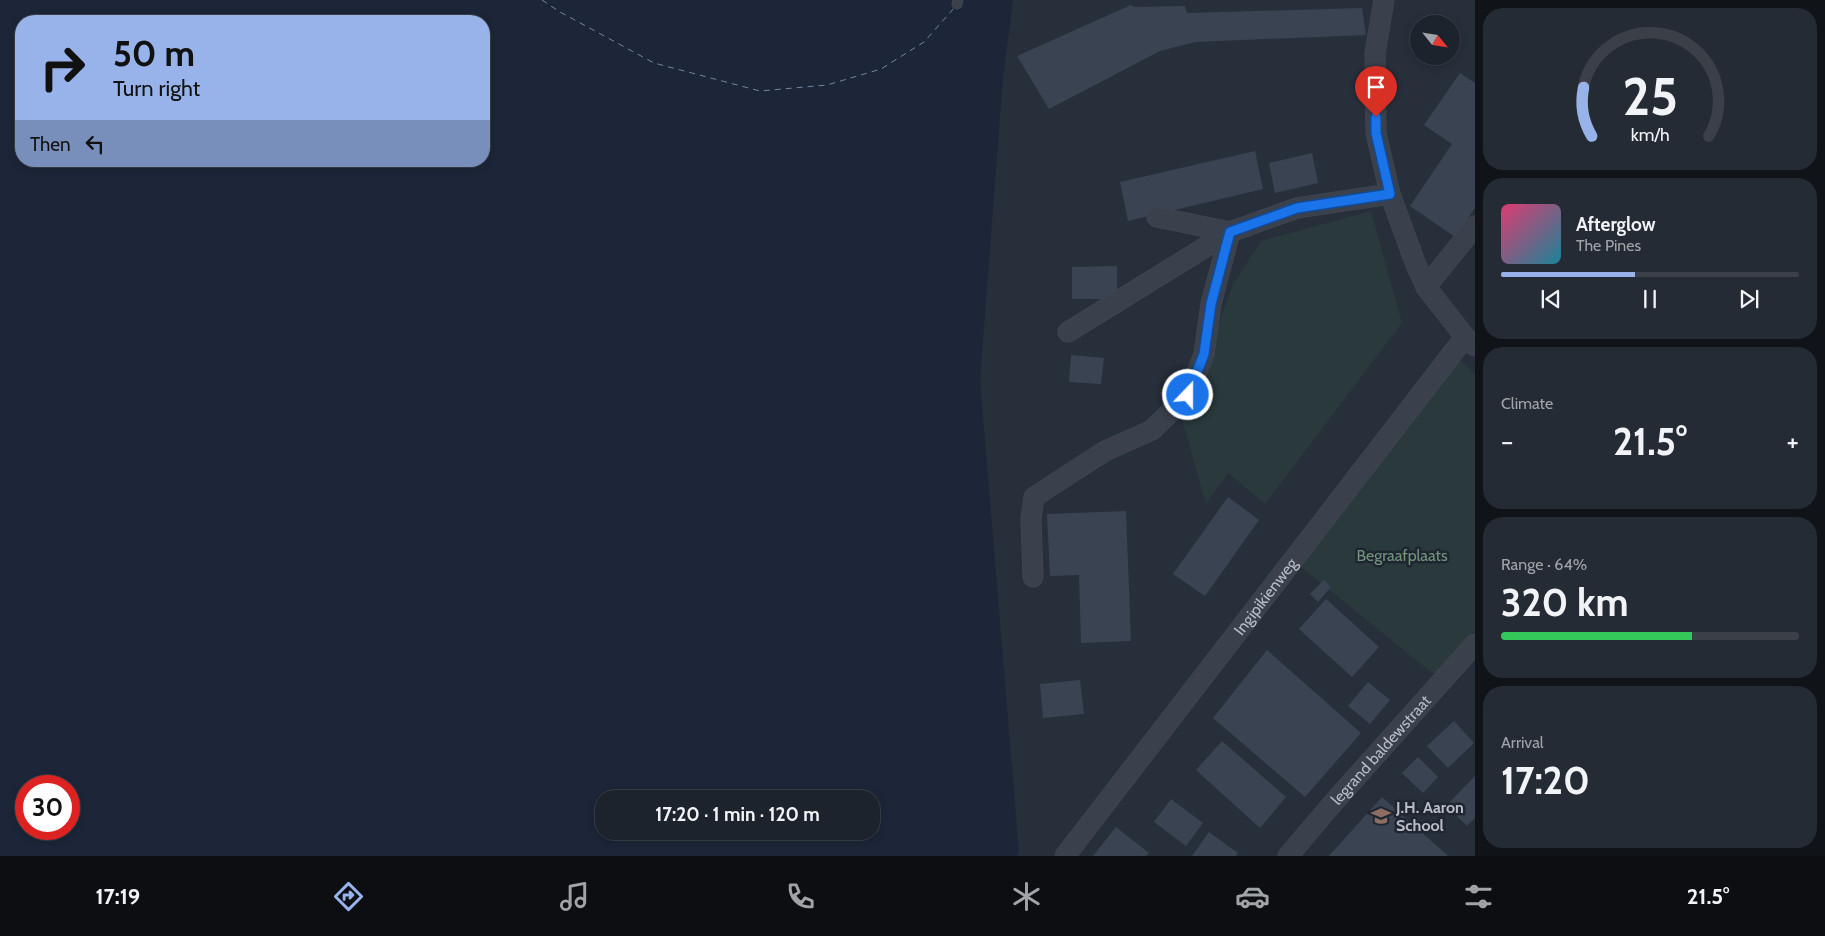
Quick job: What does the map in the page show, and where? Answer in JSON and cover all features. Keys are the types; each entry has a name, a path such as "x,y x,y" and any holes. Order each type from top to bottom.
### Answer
{"street":[{"path":"1384,0 1375,53 1376,133 1390,194 1426,287 1470,342"},
{"path":"1068,332 1230,232 1297,208 1390,194"},
{"path":"1157,217 1230,232"},
{"path":"1426,287 1475,226"},
{"path":"1033,576 1031,519 1034,497 1105,451 1152,430 1188,395 1204,354 1211,304 1230,232"},
{"name":"Ingipikienweg","path":"1065,856 1470,342"},
{"name":"legrand baldewstraat","path":"1288,856 1475,644"}],"green space":[{"path":"1371,211 1402,323 1265,504 1228,473 1206,504 1183,423 1233,284 1261,241"},
{"name":"Begraafplaats","path":"1460,360 1475,374 1475,630 1436,676 1301,567"}],"water":[{"path":"0,0 1013,0 1003,78 980,380 1019,852 1017,856 0,856"}],"building":[{"path":"1131,5 1134,7 1185,6 1187,13 1362,8 1366,35 1195,42 1160,51 1049,109 1017,56"},
{"path":"1460,73 1475,83 1475,208 1455,237 1410,206 1452,144 1424,125"},
{"path":"1255,151 1263,189 1128,221 1120,182"},
{"path":"1312,153 1318,183 1275,193 1269,163"},
{"path":"1117,266 1117,299 1072,299 1072,267"},
{"path":"1071,355 1104,358 1101,384 1069,382"},
{"path":"1228,497 1259,520 1205,596 1173,574"},
{"path":"1126,511 1131,641 1081,643 1079,575 1050,576 1047,514"},
{"path":"1324,580 1331,587 1318,602 1310,594"},
{"path":"1326,599 1379,647 1352,677 1299,629"},
{"path":"1267,650 1361,733 1305,797 1213,718"},
{"path":"1080,680 1084,714 1043,718 1040,684"},
{"path":"1368,682 1390,700 1370,724 1348,706"},
{"path":"1454,721 1474,743 1448,768 1427,746"},
{"path":"1222,741 1286,797 1260,828 1196,770"},
{"path":"1418,757 1438,777 1423,793 1402,773"},
{"path":"1475,776 1475,818 1467,826 1446,806"},
{"path":"1382,797 1446,854 1448,856 1329,856"},
{"path":"1171,799 1203,823 1186,846 1154,822"},
{"path":"1116,827 1149,853 1146,856 1093,856"},
{"path":"1209,832 1238,853 1236,856 1192,856"}],"ferry route":[{"path":"542,0 560,12 654,63 760,91 827,85 881,69 924,42 955,7"}],"place":[{"name":"J.H. Aaron School","path":"1381,816"}],"route":[{"path":"1188,395 1204,354 1211,304 1230,232 1297,208 1390,194 1376,133 1376,117"}]}
